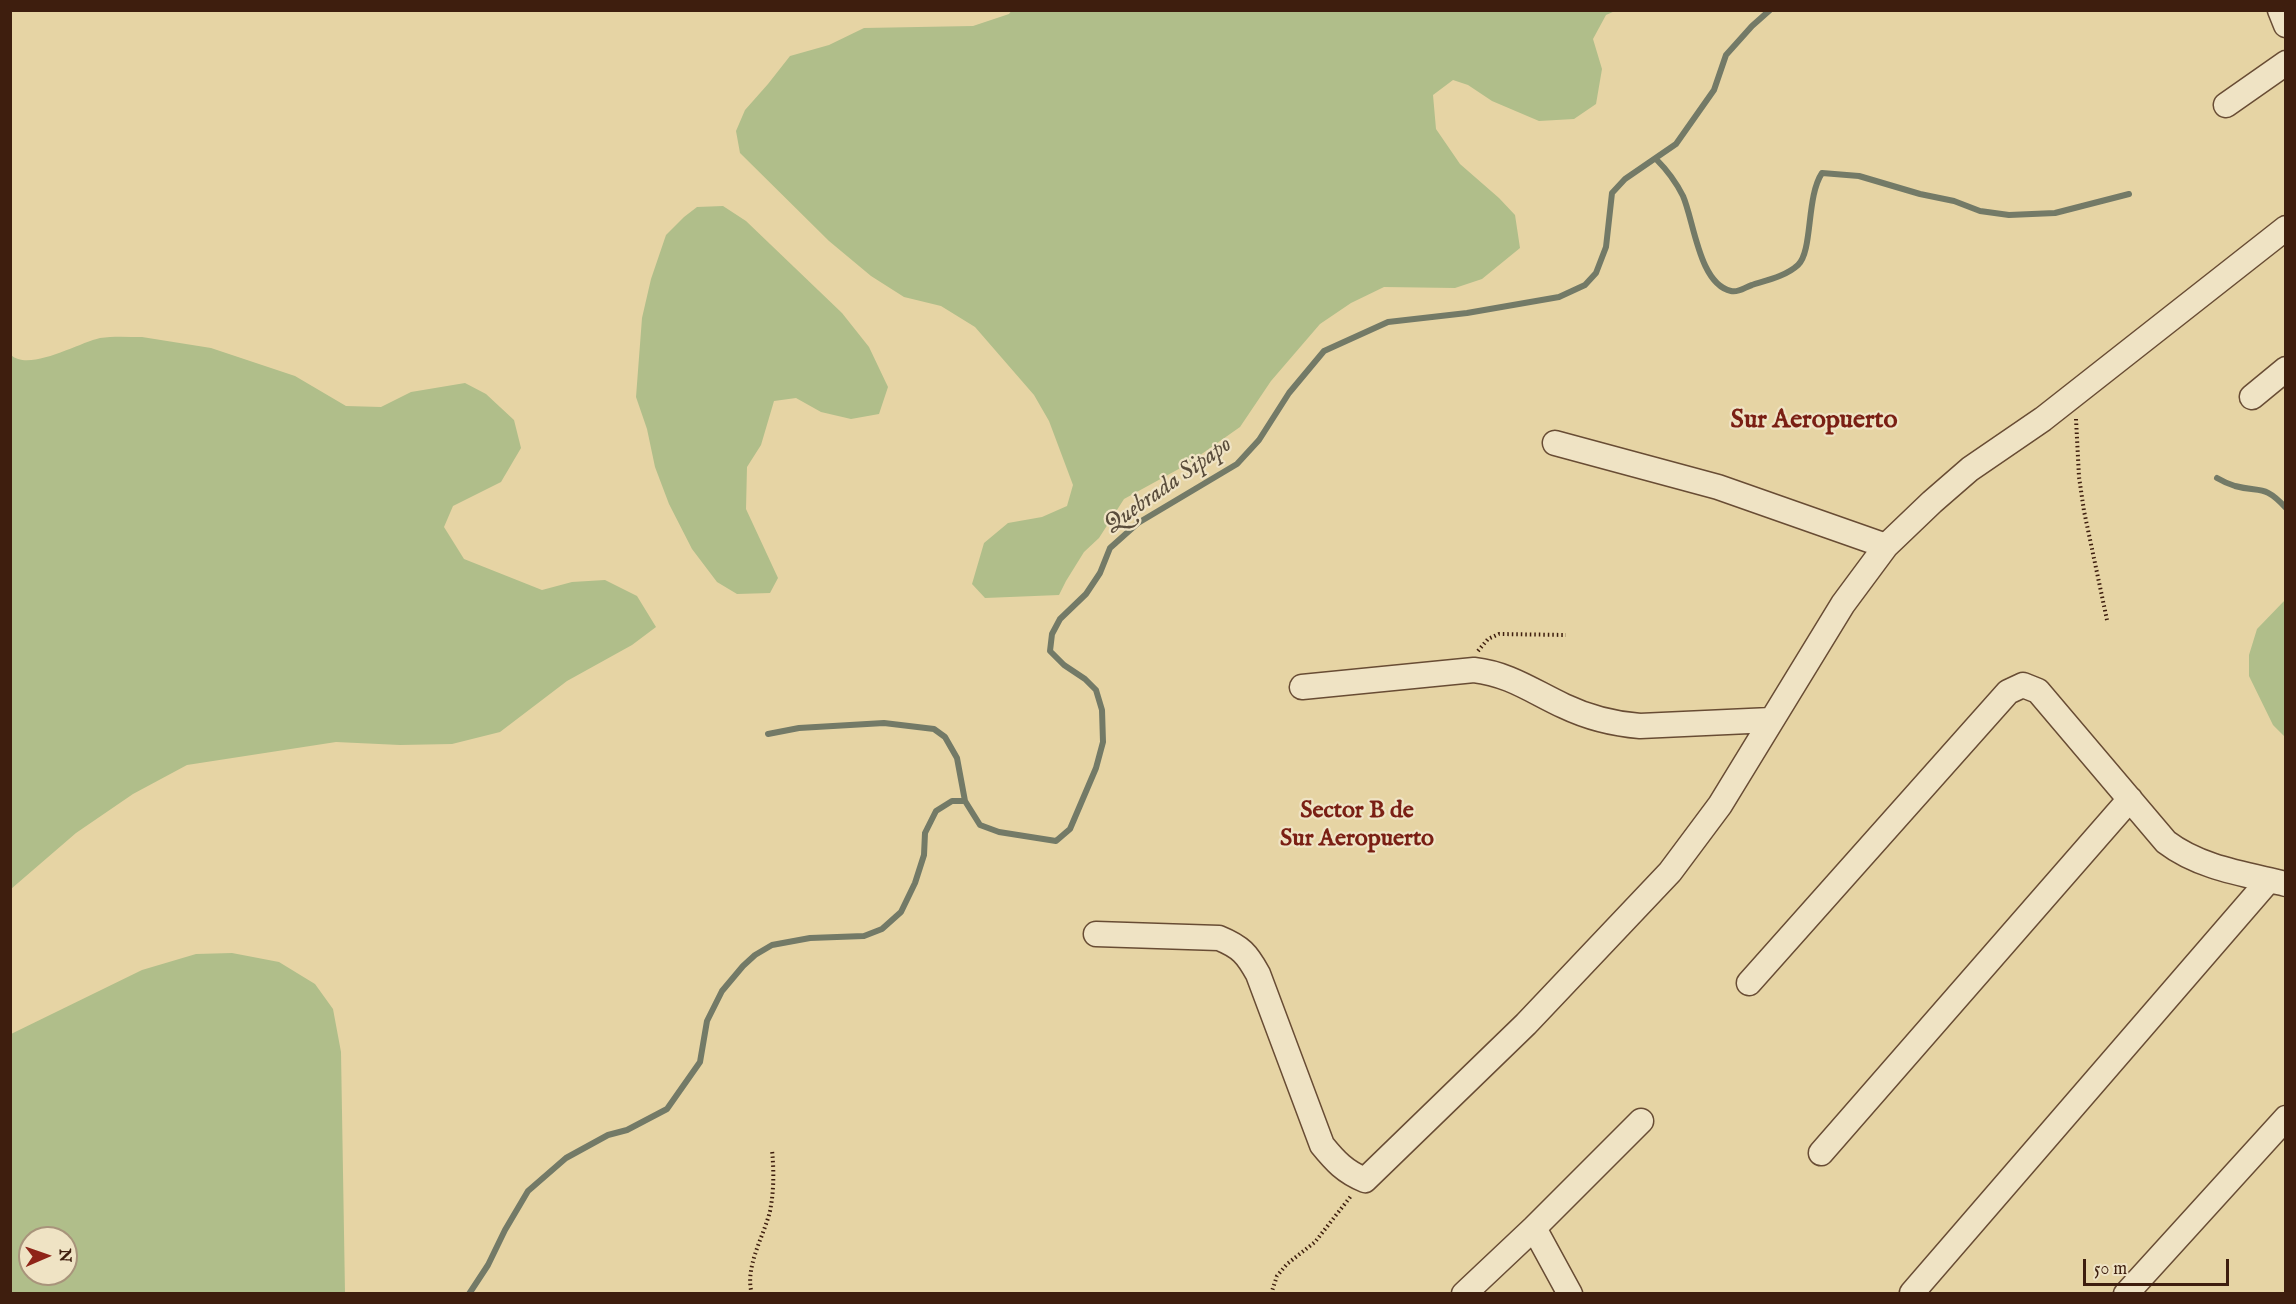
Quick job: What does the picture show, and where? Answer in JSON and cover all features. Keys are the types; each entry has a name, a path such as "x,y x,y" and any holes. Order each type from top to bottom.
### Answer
{"street":[{"path":"2280,10 2286,25"},
{"path":"2226,105 2286,63"},
{"path":"1096,934 1219,938 1247,954 1258,974 1322,1145 1338,1165 1350,1174 1365,1180 1526,1024 1670,872 1720,805 1843,604 1886,546 1970,469 2074,394 2286,228"},
{"path":"2252,397 2286,369"},
{"path":"1555,443 1718,487 1886,546"},
{"path":"1302,687 1474,670 1501,674 1566,707 1622,725 1771,720"},
{"path":"1749,983 2008,692 2023,685 2038,691 2166,842 2178,851 2215,866 2278,882 1912,1293"},
{"path":"1821,1153 2130,799"},
{"path":"2127,1293 2286,1118"},
{"path":"1464,1293 1534,1228 1641,1121"},
{"path":"1534,1228 1570,1293"}],"path":[{"path":"2074,394 2079,477 2107,620"},
{"path":"1474,670 1478,651 1488,639 1499,634 1566,635"},
{"path":"752,1293 750,1277 766,1227 772,1197 774,1171 772,1150"},
{"path":"1271,1293 1277,1276 1287,1264 1315,1242 1365,1180"}],"green space":[{"path":"1012,10 1615,11 1606,15 1593,39 1602,69 1596,104 1574,119 1539,121 1492,101 1468,85 1453,80 1433,95 1436,129 1460,164 1515,215 1520,248 1482,279 1455,288 1384,287 1351,303 1320,324 1271,381 1240,427 1186,465 1124,499 1099,538 1084,552 1059,595 985,598 972,584 984,543 1008,523 1042,517 1067,506 1073,485 1049,421 1034,395 975,327 941,306 904,297 871,276 829,241 740,153 736,131 745,110 790,56 829,45 864,28 973,26 1009,14"},
{"path":"723,206 746,221 842,313 869,347 888,387 879,414 851,419 821,412 796,398 774,401 761,445 747,467 746,509 778,578 770,593 737,594 717,582 692,549 669,504 655,467 647,429 636,397 642,318 651,279 666,235 697,207"},
{"path":"142,337 211,348 295,376 346,406 381,407 411,392 465,383 486,394 514,420 521,448 501,482 453,506 444,527 464,559 542,590 572,582 605,580 637,596 656,627 632,645 567,681 500,732 452,744 400,745 336,742 187,765 133,794 76,833 11,889 11,355 29,360 54,355 100,338"},
{"path":"2285,600 2285,737 2273,725 2249,676 2249,655 2257,629"},
{"path":"232,953 279,962 315,984 333,1009 341,1052 345,1293 11,1293 11,1034 142,970 196,954"}],"waterway":[{"name":"Quebrada Sipapo","path":"768,734 799,728 884,723 934,729 945,737 957,758 965,801 980,825 999,832 1056,841 1070,829 1096,768 1103,742 1102,710 1096,690 1050,651 1052,634 1060,619 1086,594 1100,573 1110,548 1138,523 1237,464 1259,440 1289,393 1324,351 1388,322 1467,313 1559,297 1585,285 1596,273 1606,247 1612,193 1625,179 1676,144 1714,90 1726,55 1770,10"},
{"path":"1656,159 1671,176 1683,196 1699,250 1712,277 1720,286 1731,291 1739,291 1782,275 1798,265 1806,248 1814,196 1822,173 1859,176 1920,194 1954,201 1980,211 2009,215 2055,213 2129,194"},
{"path":"2217,478 2235,486 2267,492 2286,508"},
{"name":"Quebrada Sipapo","path":"469,1294 488,1265 528,1191 566,1158 608,1135 627,1130 667,1109 700,1062 707,1021 722,991 743,966 755,955 772,945 810,938 864,936 882,929 901,912 915,883 924,855 925,833 936,811 952,801 965,801"}],"district":[{"name":"Sur Aeropuerto","path":"1814,422"},
{"name":"Sector B de Sur Aeropuerto","path":"1357,826"}]}
